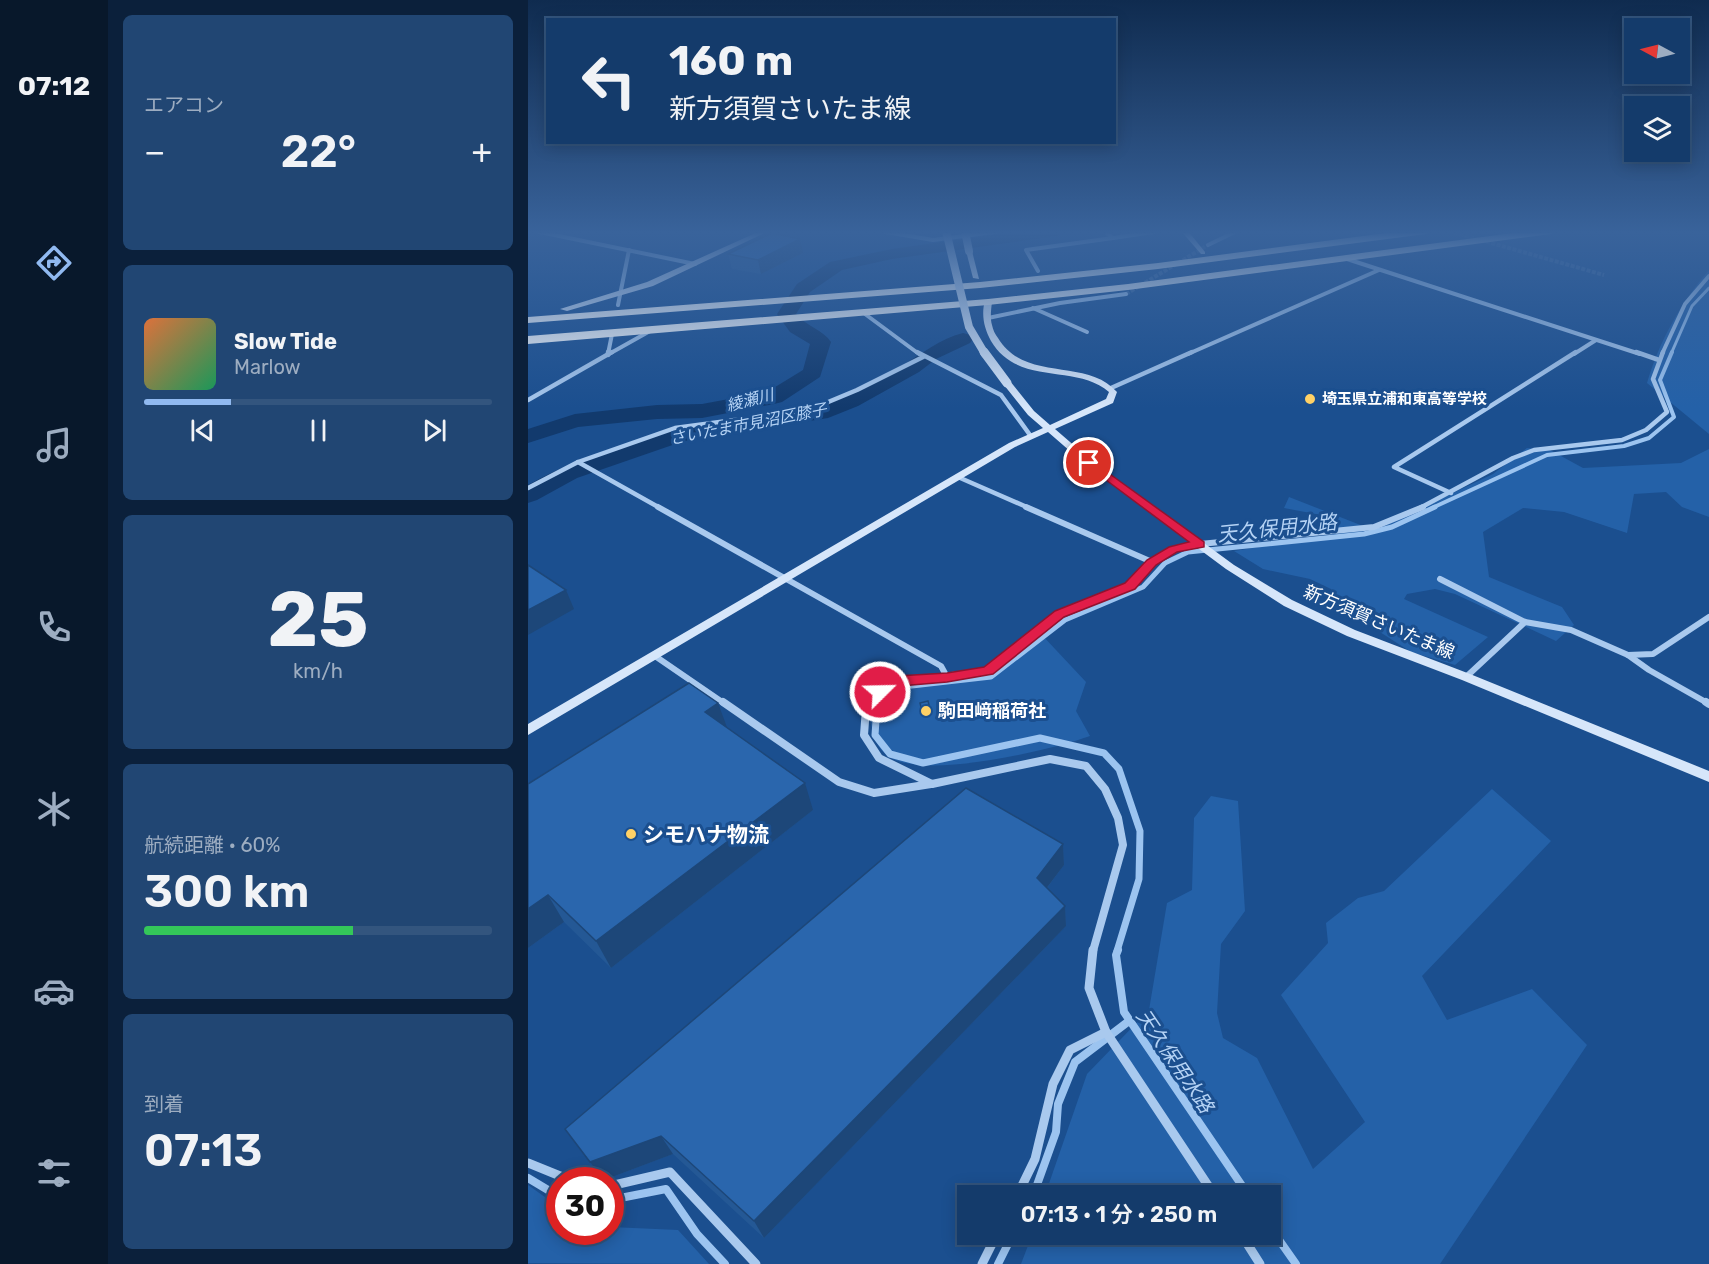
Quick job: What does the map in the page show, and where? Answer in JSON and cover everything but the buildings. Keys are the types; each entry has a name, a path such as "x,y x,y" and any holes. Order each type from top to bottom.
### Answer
{"highway":[{"path":"528,312 564,309 619,299 826,290"},
{"path":"528,320 921,290"},
{"path":"528,330 846,315 862,310 1030,290"},
{"path":"528,340 612,334 749,319 988,302 1100,290"}],"street":[{"path":"619,299 621,290"},
{"path":"619,299 638,290"},
{"name":"新方須賀さいたま線","path":"960,290 969,327 986,356 1047,428 1089,463 1256,585 1317,618 1709,777"},
{"path":"1111,388 1334,290"},
{"path":"1441,290 1659,360"},
{"path":"932,784 879,758 864,735 866,708 880,692 897,681 988,671 1060,614 1130,586 1152,562 1173,549 1200,544 1374,527 1405,516 1514,458 1534,450 1623,440 1646,430 1667,412 1653,379 1659,360 1685,304 1697,290"},
{"path":"988,318 1033,308 1126,294"},
{"path":"528,730 1030,435 1110,401 1113,396 1111,388 1104,382 1021,364 1004,353 988,330 988,302"},
{"path":"1033,308 1087,332"},
{"path":"862,310 923,357 1001,395 1030,435"},
{"path":"528,400 651,330"},
{"path":"608,355 612,334"},
{"path":"1451,493 1394,467 1596,340"},
{"path":"528,488 675,429 809,410 857,390 923,357"},
{"path":"583,465 941,666 947,677"},
{"path":"958,477 1152,562"},
{"path":"1440,579 1525,622 1571,630 1628,655 1649,670 1709,704"},
{"path":"1628,655 1653,654 1709,617"},
{"path":"1466,677 1525,622"},
{"path":"655,656 839,782 874,793 932,784 1050,759 1086,766 1105,789 1119,818 1123,845 1094,941 1089,988 1106,1032 1208,1185"},
{"path":"1022,1185 1035,1159 1053,1084 1070,1050 1106,1032"},
{"path":"528,1163 546,1170"},
{"path":"624,1183 670,1172 756,1264"},
{"path":"982,1264 992,1245"},
{"path":"1248,1245 1260,1264"}],"shaded area":[{"path":"1694,290 1709,290 1709,434 1647,383 1672,323"},
{"path":"1527,448 1550,450 1583,468 1681,463 1709,449 1709,517 1682,507 1666,492 1634,494 1627,533 1564,512 1523,508 1483,532 1489,577 1562,607 1574,625 1556,641 1455,594 1435,589 1407,594 1404,599 1488,637 1455,665 1411,652 1369,625 1334,607 1331,589 1310,579 1263,569 1234,551 1342,533 1321,515 1284,508 1289,497 1363,526 1377,529 1493,474"},
{"path":"1041,634 1086,682 1076,711 1090,736 1047,749 987,761 957,764 905,763 888,756 880,748 869,716 879,700 894,687 989,674"},
{"path":"1492,789 1551,841 1422,976 1447,1020 1532,989 1587,1045 1440,1264 1021,1264 1028,1245 1281,1245 1281,1185 1048,1185 1087,1074 1149,1010 1167,903 1192,890 1194,818 1211,796 1238,801 1245,911 1221,944 1217,1013 1223,1038 1257,1058 1313,1169 1365,1122 1281,995 1328,943 1326,923 1358,898 1384,891"},
{"path":"528,1185 546,1198 546,1245 624,1245 624,1228 678,1230 709,1264 528,1263"}],"waterway":[{"name":"綾瀬川","path":"528,436 575,421 657,412 702,411 774,397 813,373 821,342 797,328 786,314 802,290"},
{"name":"天久保用水路","path":"1671,354 1692,306 1707,290"},
{"name":"さいたま市見沼区膝子","path":"528,495 568,473 679,435 750,422 820,413 850,401 912,368 929,355 963,339"},
{"name":"天久保用水路","path":"1432,508 1547,455 1624,446 1649,438 1674,417 1660,380 1672,352"},
{"name":"天久保用水路","path":"880,704 903,687 991,677 1065,620 1143,587 1165,563 1188,552 1364,534 1392,527 1435,507"},
{"name":"天久保用水路","path":"882,702 877,706 875,735 890,754 923,763 1040,738 1104,753 1119,769 1140,831 1139,879 1117,951"},
{"name":"天久保用水路","path":"1118,950 1116,955 1124,1012 1242,1185"},
{"path":"1037,1185 1056,1132 1058,1104 1075,1062 1129,1021"},
{"path":"528,1178 546,1189"},
{"path":"624,1197 666,1189 697,1234 725,1264"},
{"name":"天久保用水路","path":"1281,1243 1296,1264"},
{"path":"998,1264 1008,1245"}],"tunnel":[{"path":"1126,294 1133,290"}],"place":[{"name":"埼玉県立浦和東高等学校","path":"1310,399"},
{"name":"駒田﨑稲荷社","path":"926,711"},
{"name":"シモハナ物流","path":"631,834"}],"route":[{"path":"880,692 897,681 988,671 1060,614 1130,586 1152,562 1173,549 1200,544 1089,463"}]}
